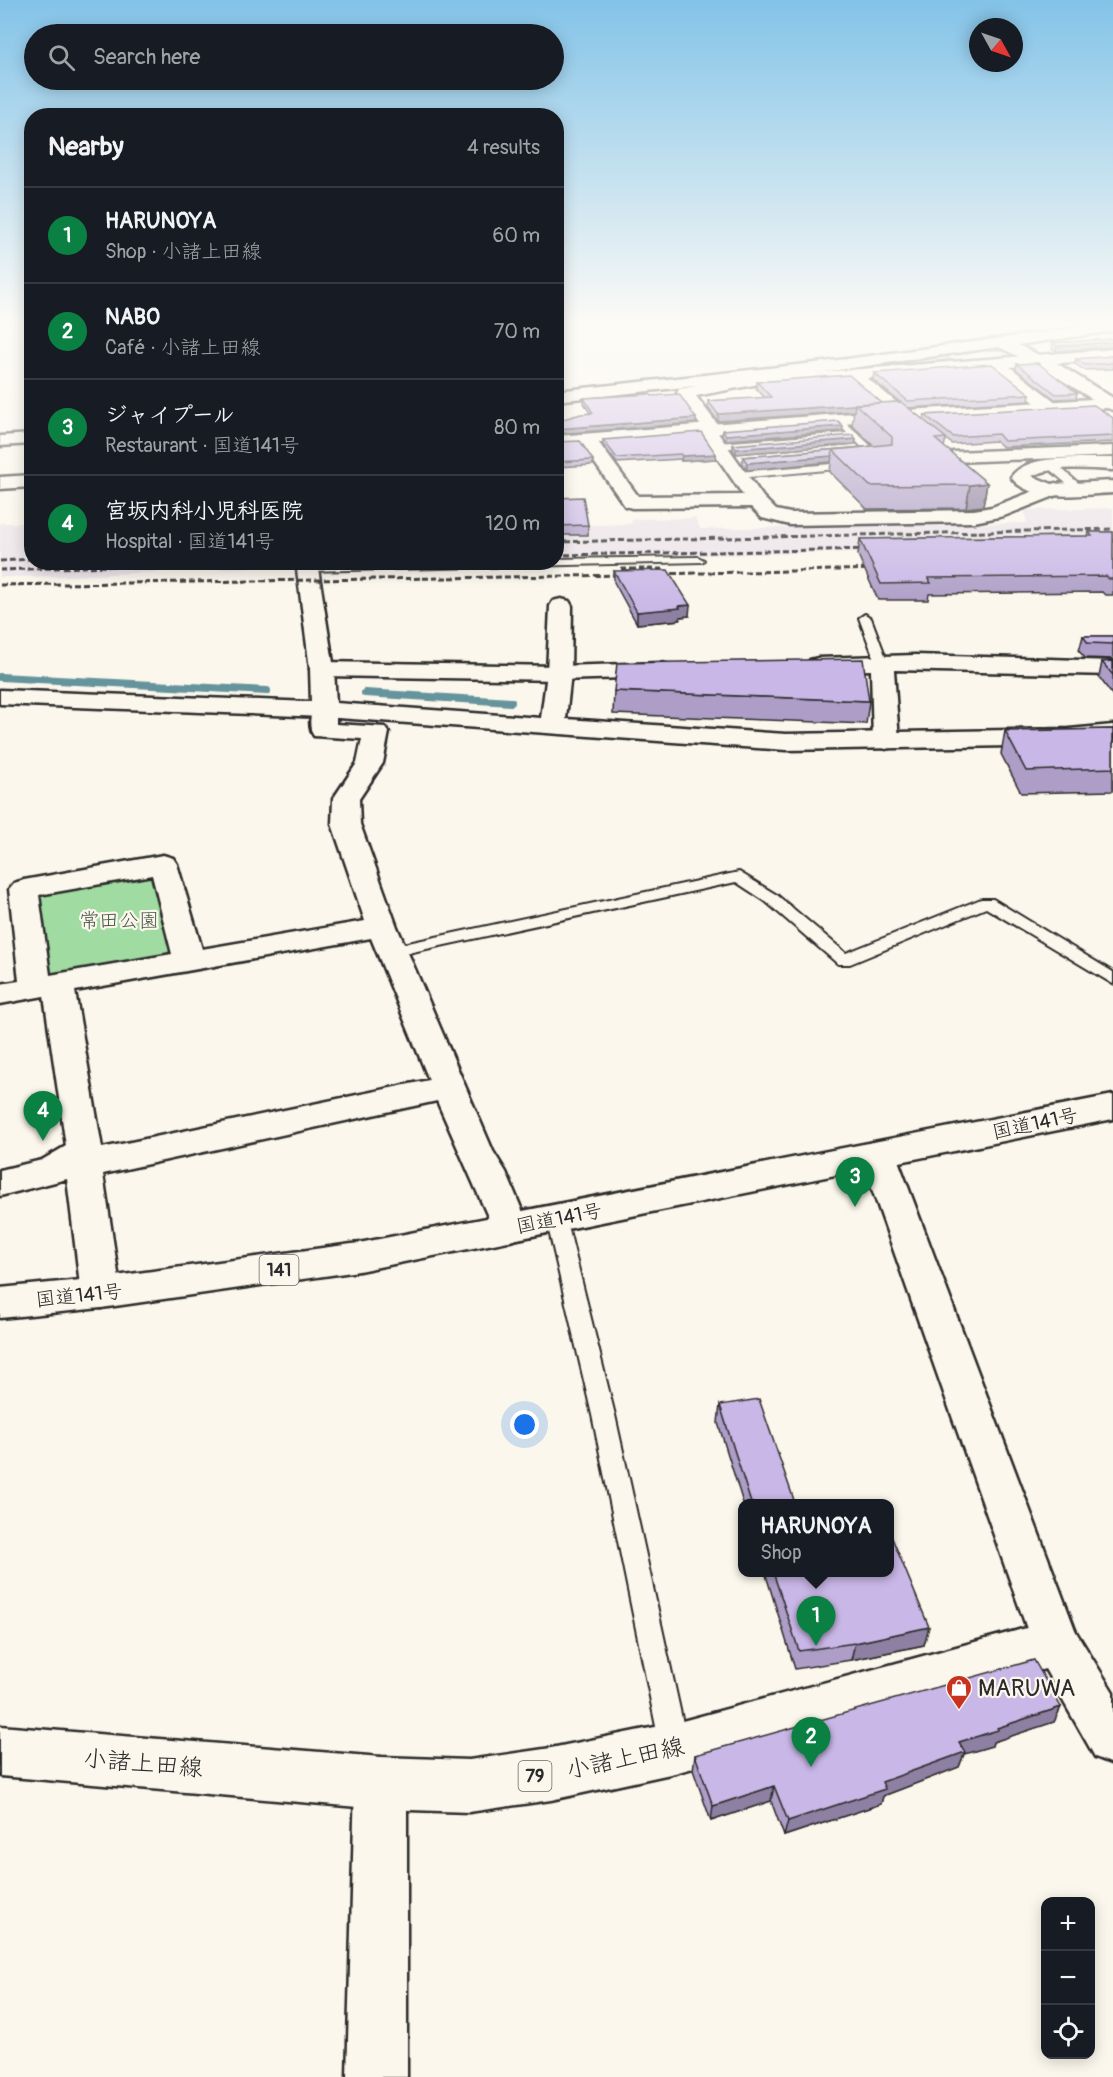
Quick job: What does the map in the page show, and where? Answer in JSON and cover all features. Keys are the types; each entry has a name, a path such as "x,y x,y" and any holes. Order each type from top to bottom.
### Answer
{"main road":[{"path":"702,419 756,501 769,514 790,519 974,516 988,514 1040,497 1055,489"},
{"path":"564,440 587,439 723,450 839,419"},
{"path":"907,419 968,472 1026,470 1113,451"},
{"path":"587,439 632,502 756,501"},
{"path":"0,441 24,440"},
{"path":"952,457 1082,458 1113,464"},
{"path":"1026,470 1020,477 1026,483 1055,489 1113,487"},
{"path":"0,483 24,482"},
{"path":"992,496 1010,506"},
{"path":"308,570 322,669 323,731 376,732 370,763 346,799 346,824 388,939 510,1227"},
{"path":"553,725 559,673 562,603"},
{"path":"796,666 882,663 1063,665 1113,668"},
{"path":"882,663 886,741"},
{"path":"322,669 559,673 680,669"},
{"path":"0,697 324,710 553,725 656,735 786,742 1069,737 1113,733"},
{"path":"101,1293 84,1158 24,889 163,864 189,961"},
{"path":"0,994 189,961 388,939"},
{"path":"0,1183 53,1170 84,1158 449,1087"},
{"name":"国道141号","path":"0,1303 101,1293 347,1259 1113,1107"},
{"path":"878,1155 1056,1643 1113,1739"},
{"name":"小諸上田線","path":"0,1750 381,1783 469,1786 551,1774 675,1748 1056,1643"},
{"path":"377,2077 381,1783"}],"lane":[{"path":"723,450 866,464 883,463 863,449 855,435 839,419"},
{"path":"723,450 855,435"},
{"path":"1052,466 1078,488"},
{"path":"564,562 698,560"},
{"path":"865,618 882,663"},
{"path":"388,939 579,914 739,877 771,898 844,960 987,902 1113,979"},
{"path":"556,1218 608,1433 675,1748"}],"shaded area":[{"path":"1113,508 1113,576 868,577 858,552 564,558 564,526 631,524 633,519 695,518 700,529 1027,523 1024,510"},
{"path":"0,523 24,523 24,570 195,570 72,576 0,577"}],"green space":[{"name":"常田公園","path":"148,873 157,877 174,946 166,955 53,974 46,969 36,896 45,890"}],"building":[{"path":"564,419 684,419 564,428"},
{"path":"872,419 922,419 946,438 935,439 987,483 870,486 833,450 892,444 892,437"},
{"path":"930,419 1113,419 1113,436 1004,441 998,434 953,437"},
{"path":"838,421 843,426 726,435 723,430"},
{"path":"701,432 716,454 617,458 603,440"},
{"path":"853,435 856,439 736,449 733,445"},
{"path":"580,441 593,460 564,462 564,442"},
{"path":"866,447 833,450 832,456 747,463 743,457"},
{"path":"583,497 588,525 564,526 564,498"},
{"path":"1089,532 1113,532 1113,579 1106,576 928,578 931,583 881,584 860,539 1092,536"},
{"path":"668,570 690,605 637,612 614,571"},
{"path":"1083,636 1113,636 1113,644 1088,643"},
{"path":"863,659 869,701 614,691 617,663"},
{"path":"1113,661 1113,675 1102,662"},
{"path":"1113,729 1113,768 1026,771 1005,731"},
{"path":"759,1399 794,1499 750,1499 720,1405"},
{"path":"894,1543 929,1627 855,1643 799,1651 775,1577 894,1577"},
{"path":"1034,1660 1061,1707 959,1742 965,1752 882,1782 885,1789 788,1821 774,1786 713,1806 695,1755"}],"waterway":[{"path":"0,677 267,691"},
{"path":"365,693 511,702"}],"railway":[{"path":"564,542 1113,529"},
{"path":"564,555 876,549"},
{"path":"0,561 24,560"},
{"path":"0,570 24,569"},
{"path":"621,569 663,569"},
{"path":"654,574 882,569"},
{"path":"0,585 630,575"}],"place":[{"name":"宮坂内科小児科医院","path":"43,1141"},
{"name":"ジャイプール","path":"855,1207"},
{"name":"HARUNOYA","path":"816,1646"},
{"name":"MARUWA","path":"959,1711"},
{"name":"NABO","path":"811,1767"}]}
